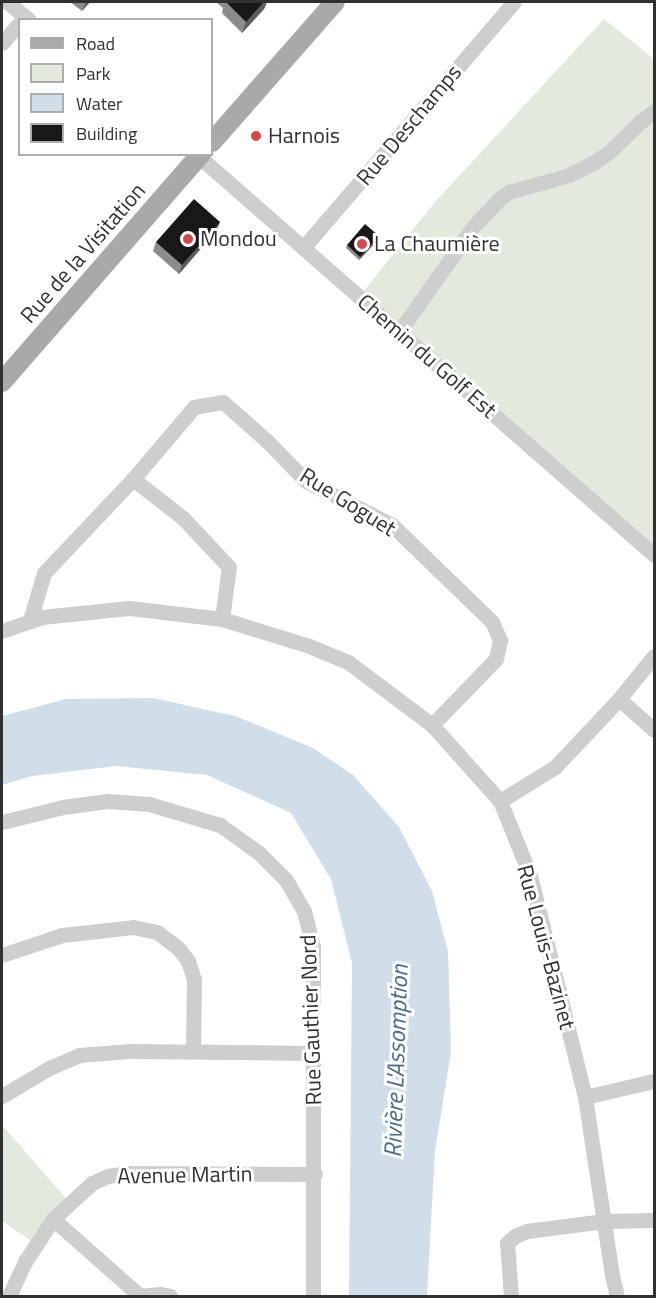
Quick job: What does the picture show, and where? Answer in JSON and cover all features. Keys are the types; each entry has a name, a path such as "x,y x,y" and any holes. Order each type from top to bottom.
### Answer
{"main road":[{"name":"Rue de la Visitation","path":"213,140 335,2"},
{"name":"Rue de la Visitation","path":"2,382 199,156"}],"street":[{"path":"7,2 23,18"},
{"name":"Rue Deschamps","path":"303,248 514,2"},
{"path":"2,43 18,26"},
{"path":"399,332 472,228 500,198 509,192 569,175 593,163 609,152 639,122 654,111"},
{"name":"Chemin du Golf Est","path":"206,156 303,248 654,555"},
{"name":"Rue Goguet","path":"30,620 44,573 134,479 194,407 223,402 266,440 306,481 392,525 492,622 500,640 496,659 432,725"},
{"path":"134,479 183,518 229,567 222,619"},
{"name":"Rue Louis-Bazinet","path":"2,631 30,620 129,608 222,619 309,646 348,662 432,725 500,801 530,875 585,1097 617,1296"},
{"path":"500,801 555,767 619,699 654,656"},
{"path":"619,699 654,729"},
{"name":"Rue Gauthier Nord","path":"2,822 63,807 118,802 149,804 191,814 220,825 241,837 286,880 304,912 313,946 315,1174 313,1296"},
{"path":"2,955 62,935 133,927 157,932 178,948 188,961 194,980 193,1050"},
{"path":"2,1096 49,1068 79,1055 193,1050 314,1053"},
{"path":"585,1097 654,1081"},
{"name":"Avenue Martin","path":"9,1296 26,1260 52,1219 92,1183 108,1176 128,1173 315,1174"},
{"path":"52,1219 140,1296 160,1294 170,1296"},
{"path":"511,1296 507,1244 515,1236 527,1231 604,1221 654,1220"}],"green space":[{"path":"604,19 654,59 654,560 359,297 435,202"},
{"path":"2,1125 69,1202 36,1244 2,1221"}],"water":[{"name":"Rivière L'Assomption","path":"153,698 235,716 313,748 353,775 399,827 432,891 448,951 451,1051 435,1151 427,1296 349,1296 352,963 331,879 291,813 207,775 116,766 32,776 2,785 2,716 66,699"}],"building":[{"path":"226,2 264,2 246,22"},
{"path":"194,199 220,222 182,265 156,242"},
{"name":"La Chaumière","path":"365,224 379,236 360,257 347,245"}],"place":[{"name":"Harnois","path":"256,136"},
{"name":"Mondou","path":"188,239"},
{"name":"La Chaumière","path":"362,244"}]}
